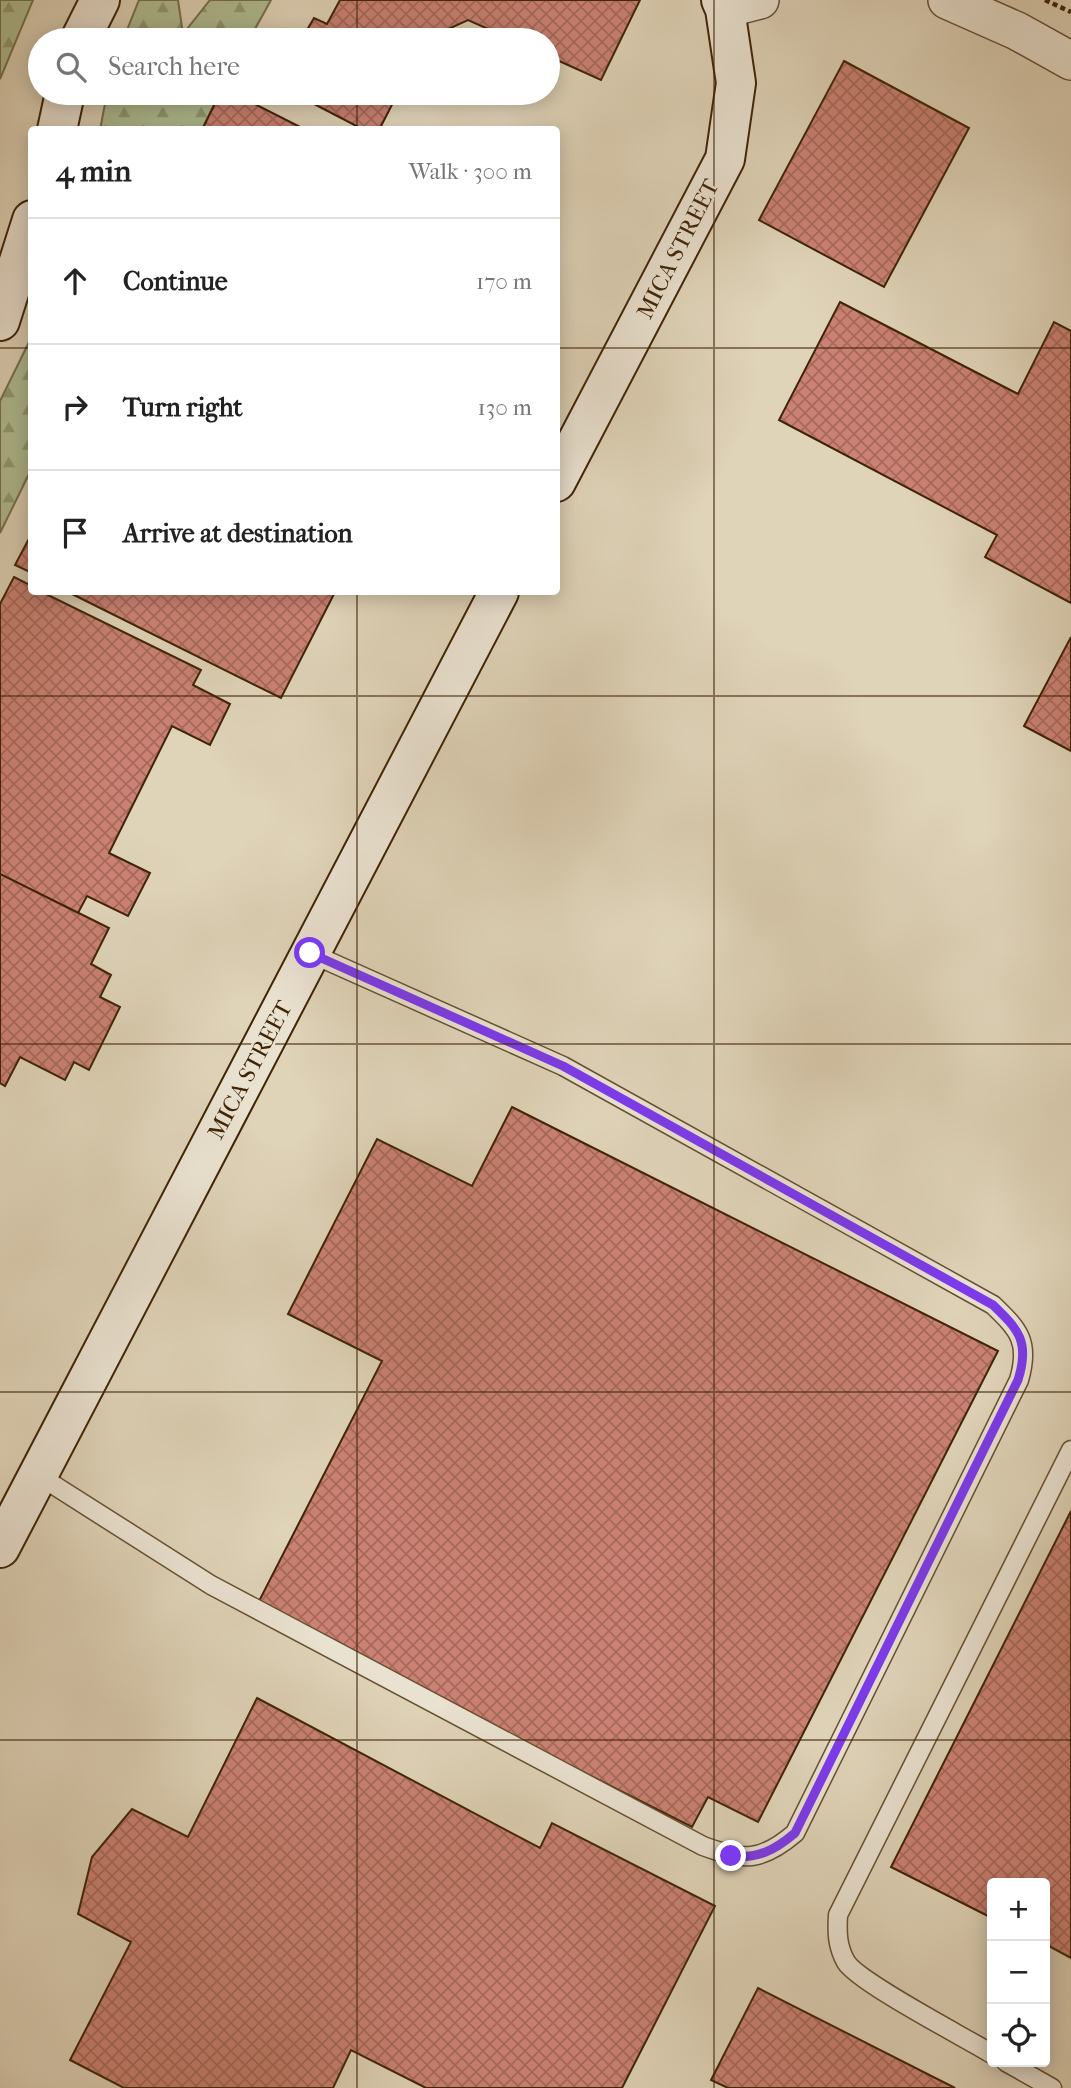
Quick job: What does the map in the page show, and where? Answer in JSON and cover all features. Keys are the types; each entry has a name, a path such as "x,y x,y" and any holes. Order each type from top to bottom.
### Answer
{"street":[{"path":"86,28 100,0"},
{"path":"947,0 1017,31 1071,61"},
{"name":"MICA STREET","path":"560,474 725,159 736,83 736,3"},
{"path":"58,126 62,105"},
{"path":"0,321 28,233"},
{"name":"MICA STREET","path":"0,1548 497,595"}],"lane":[{"path":"38,1475 211,1585 703,1846 731,1856 751,1858 778,1848 795,1833 1018,1380 1024,1362 1022,1342 1016,1326 993,1305 563,1066 310,953"},
{"path":"987,2051 869,1982 847,1964 836,1939 838,1915 1071,1450"},
{"path":"1015,2067 1052,2088"}],"path":[{"path":"1045,0 1071,12"}],"green space":[{"path":"0,0 33,0 0,79"},
{"path":"139,0 178,0 182,28 128,28"},
{"path":"210,0 271,0 256,28 188,28"},
{"path":"105,105 214,105 204,126 101,126"},
{"path":"28,344 28,476 0,533 0,401"}],"building":[{"path":"340,0 640,0 601,80 560,61 560,28 486,28 468,20 450,28 308,28 314,18 327,24"},
{"path":"844,61 969,128 884,287 759,220"},
{"path":"214,105 257,105 298,126 204,126"},
{"path":"316,105 392,105 381,126 356,126"},
{"path":"840,302 1018,394 1054,322 1071,331 1071,603 985,557 997,535 779,420"},
{"path":"28,541 28,571 15,565"},
{"path":"14,577 28,584 28,595 48,595 201,670 193,685 230,704 210,745 172,726 109,853 150,873 128,916 87,896 78,913 0,874 0,604"},
{"path":"74,595 333,595 281,698"},
{"path":"1071,637 1071,751 1024,726"},
{"path":"0,874 109,928 91,964 111,975 100,997 120,1007 89,1070 74,1062 65,1080 20,1057 5,1086 0,1083"},
{"path":"512,1107 998,1351 758,1822 708,1797 692,1827 256,1607 382,1361 288,1314 377,1139 472,1186"},
{"path":"1071,1511 1071,1958 1050,1947 1050,1878 987,1878 987,1915 891,1867"},
{"path":"257,1698 540,1848 552,1823 715,1906 622,2088 426,2088 351,2050 333,2088 124,2088 70,2060 131,1942 78,1914 92,1857 132,1809 188,1837"},
{"path":"758,1988 955,2088 728,2088 711,2080"}],"route":[{"path":"310,953 563,1066 993,1305 1016,1326 1022,1342 1024,1362 1018,1380 795,1833 778,1848 751,1858 731,1856"}]}
